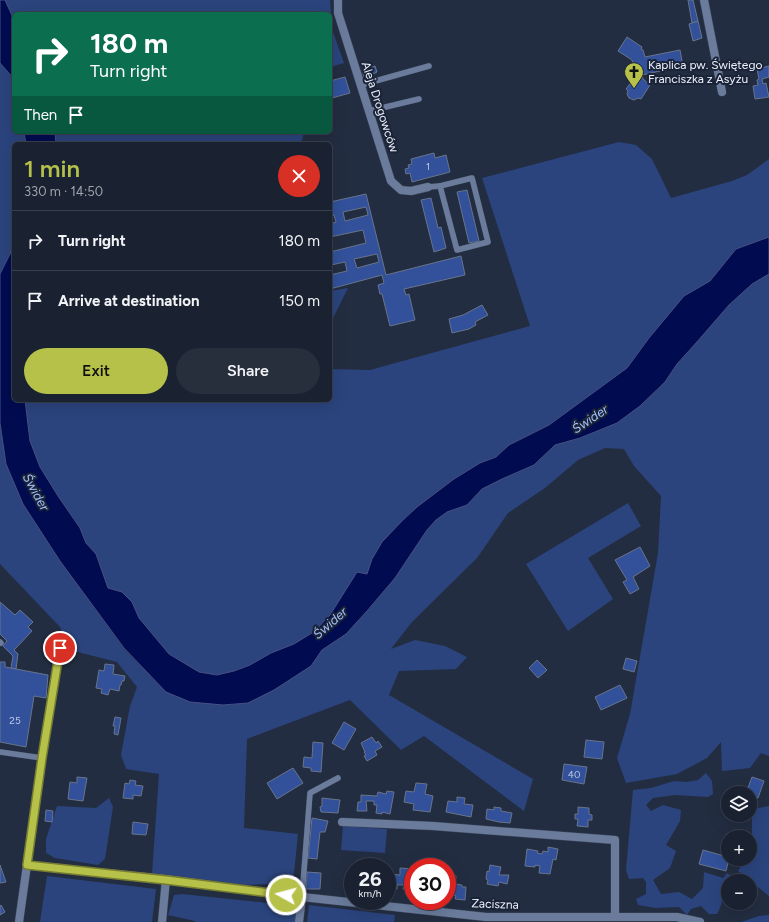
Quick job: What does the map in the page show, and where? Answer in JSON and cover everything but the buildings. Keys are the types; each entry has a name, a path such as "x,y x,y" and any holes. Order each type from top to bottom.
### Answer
{"street":[{"name":"Aleja Drogowców","path":"338,0 338,13 391,181 401,190 411,191 428,187"},
{"path":"704,0 722,92"},
{"path":"342,822 433,826 615,840 615,916"},
{"path":"19,922 27,865"},
{"name":"Zaciszna","path":"27,865 302,896 486,920 615,916 677,917 700,922"},
{"path":"162,922 166,880"},
{"path":"299,922 302,896"}],"lane":[{"path":"361,85 429,66"},
{"path":"369,111 419,99"},
{"path":"428,187 440,186 472,178 488,242 456,250 440,186"},
{"path":"27,865 42,758 60,648"},
{"path":"0,752 42,758"},
{"path":"302,896 310,793 338,778"}],"shaded area":[{"path":"5,0 330,0 331,12 12,12 12,16"},
{"path":"332,29 344,63 332,66"},
{"path":"0,63 12,77 12,134 24,134 26,142 12,142 12,250 0,274"},
{"path":"55,134 304,134 302,142 56,142"},
{"path":"619,142 636,145 652,159 671,198 732,181 747,175 769,159 769,237 736,249 710,281 684,296 649,338 627,368 549,425 509,445 496,457 480,463 454,479 417,507 402,521 372,559 367,574 343,595 330,615 315,631 294,644 271,653 250,665 234,671 216,675 199,672 169,654 139,618 132,602 122,592 108,588 96,554 86,543 80,528 40,467 30,441 25,402 332,402 332,369 370,370 530,326 482,178"},
{"path":"769,274 769,756 761,753 750,768 722,771 721,742 707,758 677,774 626,783 617,758 630,714 658,553 661,496 634,466 624,449 605,448 578,460 545,488 508,513 477,558 412,622 391,649 415,640 445,646 467,657 456,669 399,671 389,695 533,779 524,811 424,736 401,750 350,700 247,739 244,828 298,834 293,883 244,885 152,874 159,774 126,769 121,755 130,706 137,687 117,662 66,649 60,627 0,564 0,423 6,464 23,504 60,561 124,649 166,692 311,666 322,650 346,634 367,611 395,578 427,530 436,520 447,512 467,505 482,489 534,465 555,445 580,438 617,423 640,406 665,382 677,364 729,305 752,284"},
{"path":"348,288 332,320 332,291"},
{"path":"628,503 641,526 588,558 613,599 568,631 526,564"},
{"path":"706,773 712,781 713,794 708,797 675,795 653,798 646,805 651,811 663,805 681,810 680,821 666,845 676,851 670,868 653,880 661,894 679,892 692,899 703,888 704,872 721,877 720,909 717,914 709,914 701,906 691,909 687,915 679,907 656,908 638,905 636,899 646,894 646,882 643,878 629,879 626,870 633,790 651,788 674,781 686,782 698,780"},
{"path":"109,798 113,807 105,859 98,865 55,858 46,853 46,839 57,806 96,808"},
{"path":"769,806 769,896 757,886 757,874 742,874 738,871 741,866 757,866 757,830 752,830 752,822 757,822 757,808"},
{"path":"343,826 387,829 385,853 341,850"},
{"path":"47,876 156,889 152,922 40,922"},
{"path":"182,894 296,906 295,922 195,922 168,915 174,895"},
{"path":"309,905 395,915 394,922 307,922"},
{"path":"769,915 769,922 741,922 759,916"}],"water":[{"path":"0,0 5,0 12,16 12,77 0,63"},
{"path":"24,134 55,134 56,142 26,142"},
{"name":"Świder","path":"769,237 769,274 752,284 729,305 677,364 665,382 640,406 617,423 580,438 555,445 534,465 482,489 467,505 447,512 436,520 427,530 395,578 346,634 322,650 311,666 274,690 248,703 223,705 190,702 166,692 124,648 60,561 23,504 6,464 0,423 0,274 12,250 12,402 25,402 30,441 40,467 80,528 86,543 96,554 108,588 122,592 132,602 139,618 169,654 199,672 217,675 234,671 250,665 271,653 294,644 315,631 330,615 357,572 367,574 372,559 382,542 417,507 454,479 480,463 496,457 509,445 549,425 627,368 649,338 684,296 710,281 736,249"}],"place":[{"name":"Kaplica pw. Świętego Franciszka z Asyżu","path":"634,89"}],"route":[{"path":"60,648 42,758 27,865 286,895"}]}
